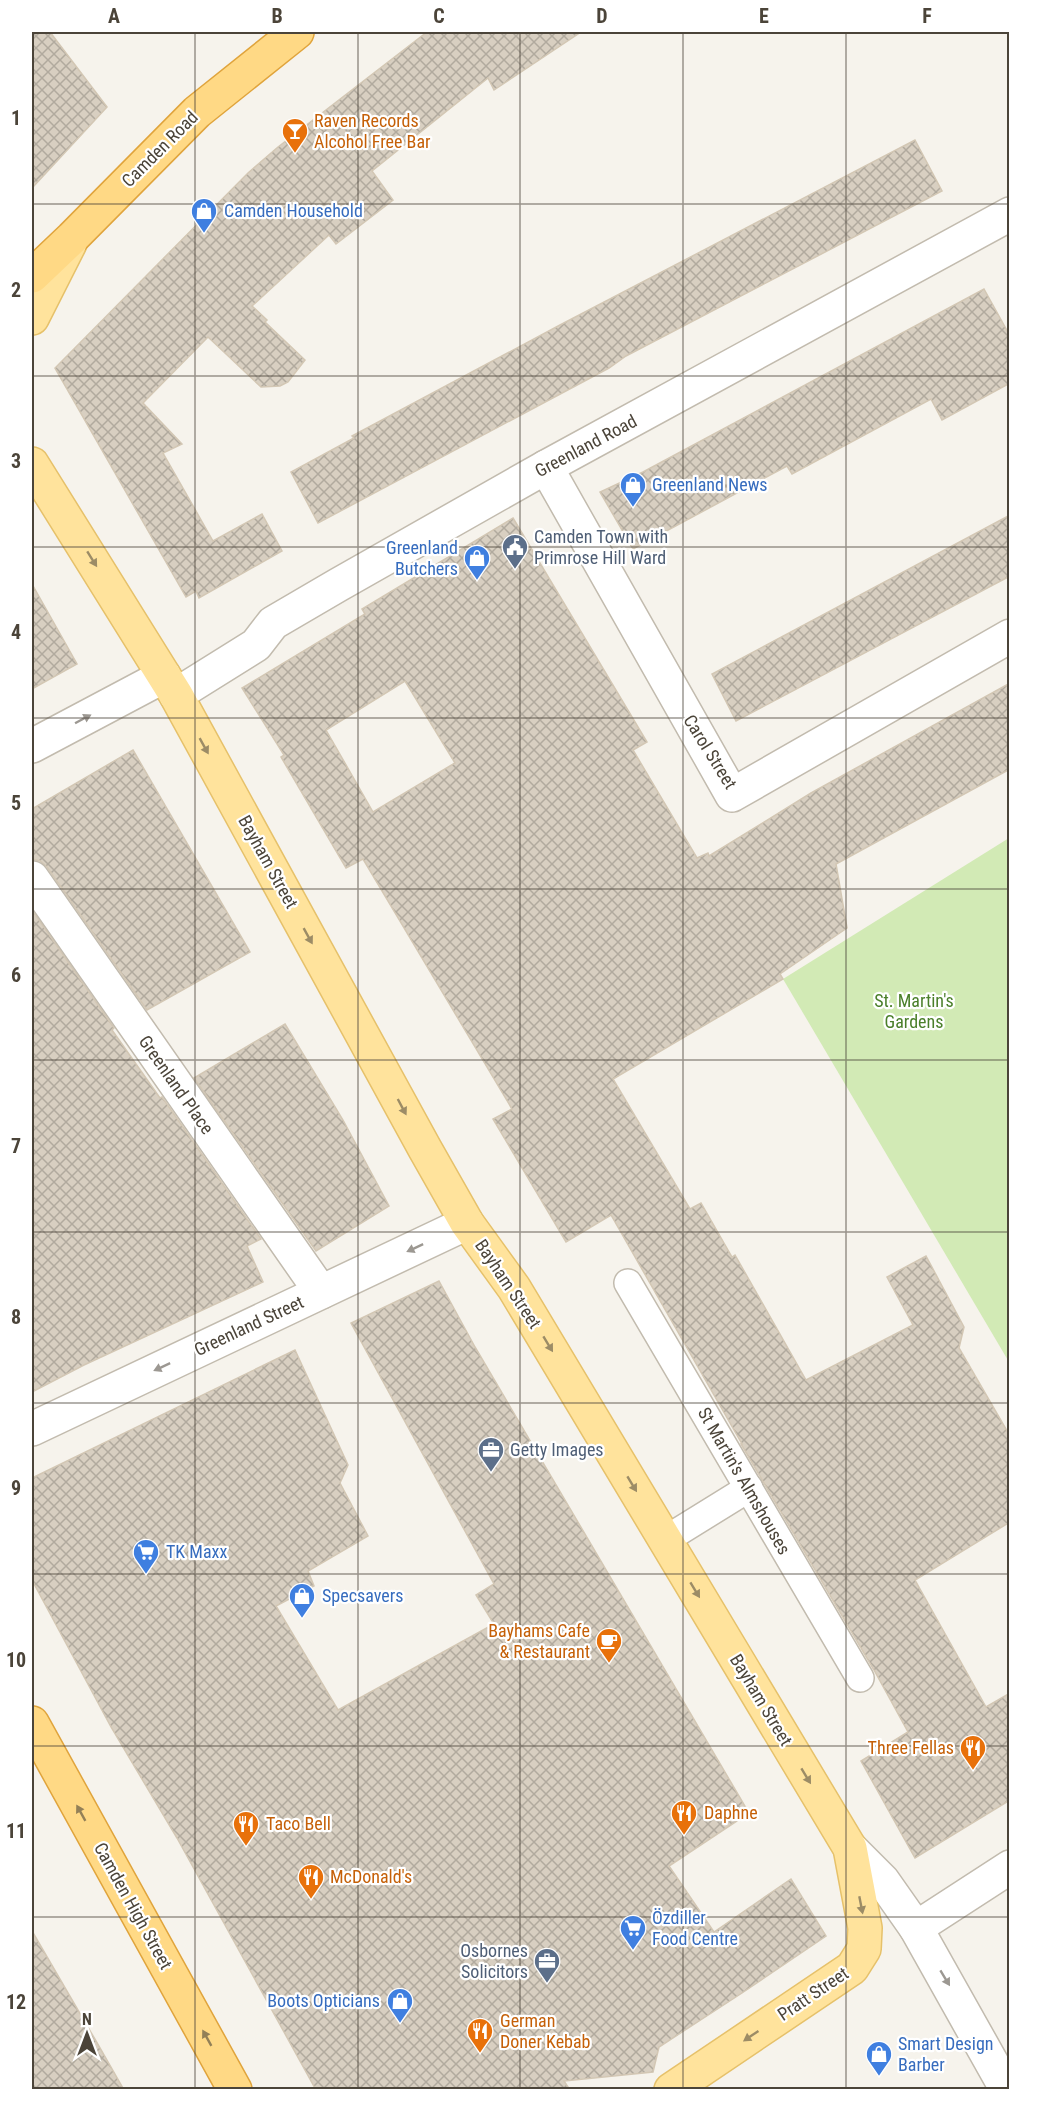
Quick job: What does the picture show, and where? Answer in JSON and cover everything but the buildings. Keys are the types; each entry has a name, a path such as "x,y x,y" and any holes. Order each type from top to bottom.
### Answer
{"highway":[{"name":"Camden Road","path":"32,276 196,112 297,32"},
{"name":"Camden High Street","path":"32,1723 235,2090"}],"main road":[{"path":"32,318 72,238"},
{"name":"Bayham Street","path":"32,464 170,686 468,1223 514,1288 849,1848"},
{"name":"Pratt Street","path":"671,2090 852,1968 864,1949 865,1928 849,1848"}],"street":[{"name":"Greenland Road","path":"32,746 170,686 256,645 273,623 546,467 1010,214"},
{"name":"Carol Street","path":"546,467 732,795 1010,636"},
{"name":"Greenland Place","path":"32,878 321,1292"},
{"name":"Greenland Street","path":"32,1429 468,1223"},
{"name":"Bayham Street","path":"849,1848 883,1881 916,1928 1007,2090"},
{"path":"916,1928 1010,1867"}],"lane":[{"name":"St Martin's Almshouses","path":"628,1283 860,1678"},
{"path":"665,1540 749,1488"}],"green space":[{"name":"St. Martin's Gardens","path":"1009,838 1009,1362 783,979"}],"place":[{"name":"Raven Records Alcohol Free Bar","path":"295,154"},
{"name":"Camden Household","path":"204,234"},
{"name":"Greenland News","path":"633,508"},
{"name":"Camden Town with Primrose Hill Ward","path":"515,570"},
{"name":"Greenland Butchers","path":"477,581"},
{"name":"Getty Images","path":"491,1473"},
{"name":"TK Maxx","path":"146,1575"},
{"name":"Specsavers","path":"302,1619"},
{"name":"Bayhams Cafe & Restaurant","path":"609,1664"},
{"name":"Three Fellas","path":"973,1771"},
{"name":"Daphne","path":"684,1836"},
{"name":"Taco Bell","path":"246,1847"},
{"name":"McDonald's","path":"311,1900"},
{"name":"Özdiller Food Centre","path":"633,1951"},
{"name":"Osbornes Solicitors","path":"547,1984"},
{"name":"Boots Opticians","path":"400,2024"},
{"name":"German Doner Kebab","path":"480,2054"},
{"name":"Smart Design Barber","path":"879,2077"}]}
